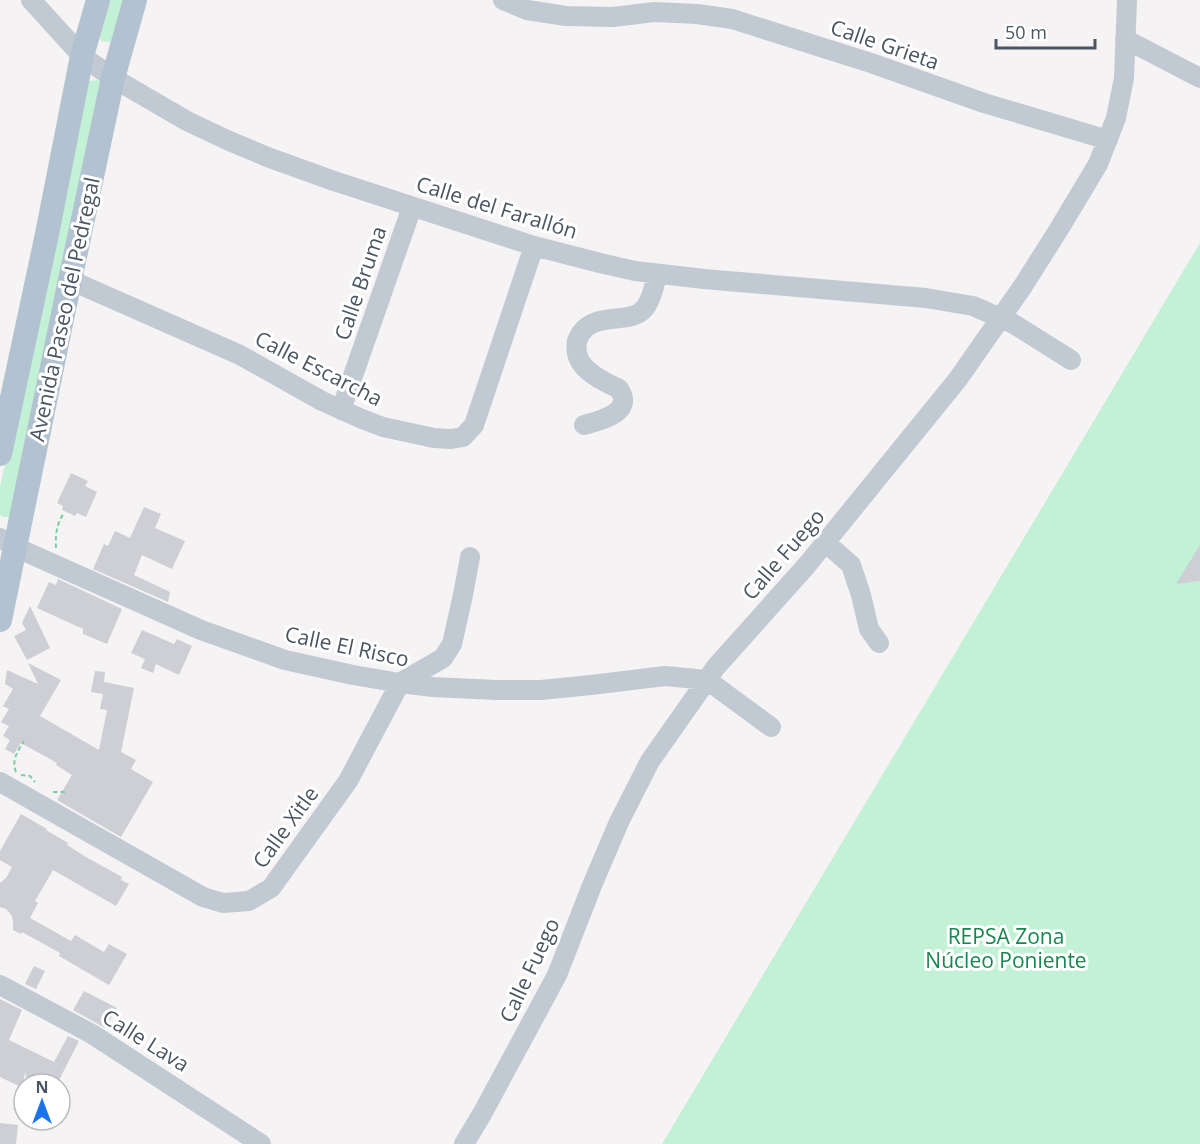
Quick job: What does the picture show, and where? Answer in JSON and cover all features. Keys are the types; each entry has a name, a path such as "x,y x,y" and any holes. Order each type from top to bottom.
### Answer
{"main road":[{"name":"Avenida Paseo del Pedregal","path":"0,454 82,56 98,0"},
{"name":"Avenida Paseo del Pedregal","path":"0,620 8,543 70,280 113,78 135,0"}],"street":[{"name":"Calle del Farallón","path":"31,0 82,56 113,78 187,121 227,140 334,181 534,246 600,263 657,274 926,298 973,306 1001,318 1071,360"},
{"name":"Calle Grieta","path":"503,0 527,10 566,16 613,17 654,12 732,18 872,63 984,103 1108,140"},
{"name":"Calle Fuego","path":"464,1144 557,975 619,822 650,761 715,668 826,543 958,379 1059,229 1098,164 1116,118 1124,78 1127,0"},
{"path":"1125,39 1200,78"},
{"name":"Calle Bruma","path":"341,410 412,207"},
{"name":"Calle Escarcha","path":"70,280 240,355 362,419 383,427 434,438 451,439 463,437 474,425 534,246"},
{"path":"584,425 619,411 623,397 620,389 587,371 580,362 577,339 585,328 602,320 629,317 644,309 657,274"},
{"name":"Calle El Risco","path":"8,543 201,630 285,660 353,675 433,687 496,690 551,689 665,676 707,680"},
{"path":"826,543 851,565 869,629 879,643"},
{"path":"400,683 443,658 452,644 470,557"},
{"path":"707,680 771,727"},
{"name":"Calle Xitle","path":"0,782 203,897 223,903 249,902 271,888 348,781 400,683"},
{"name":"Calle Lava","path":"0,985 92,1034 261,1144"}],"path":[{"path":"56,551 58,524 64,513"},
{"path":"24,741 14,761 15,769 18,774 28,775 39,787"},
{"path":"50,792 65,792"}],"green space":[{"path":"107,0 128,0 111,42 101,41 98,33"},
{"path":"101,80 10,517 3,517 0,515 0,487 86,81"},
{"name":"REPSA Zona Núcleo Poniente","path":"1200,243 1200,1144 662,1144"}],"building":[{"path":"71,473 88,481 85,486 97,492 86,517 77,513 75,516 62,510 63,506 57,503"},
{"path":"144,507 161,514 155,528 185,541 172,569 142,555 134,575 170,592 168,602 93,569 104,544 108,546 115,531 130,538"},
{"path":"1200,545 1200,581 1176,584"},
{"path":"58,579 122,609 107,644 83,634 83,629 37,608 49,582 56,585"},
{"path":"30,606 50,648 27,660 14,636 26,630 22,623"},
{"path":"142,630 174,644 177,639 192,646 179,675 156,664 153,673 141,668 145,659 131,653"},
{"path":"28,663 61,680 40,716 99,750 107,710 100,709 103,694 91,692 95,671 105,672 104,682 134,688 121,752 136,760 131,769 153,782 121,837 57,800 72,775 56,765 57,763 21,743 14,754 5,749 10,740 3,736 9,726 1,722 9,709 3,706 13,689 5,684 7,670 38,684"},
{"path":"21,814 47,829 86,857 122,877 121,880 129,884 116,906 53,870 35,901 38,903 30,918 71,941 75,935 104,952 109,944 127,954 109,985 59,956 60,953 22,932 21,934 13,930 12,916 6,909 0,907 0,883 12,867 0,860 0,851"},
{"path":"34,966 45,971 36,989 25,984"},
{"path":"84,991 117,1008 105,1028 73,1010"},
{"path":"0,999 22,1010 9,1040 54,1062 68,1036 79,1041 63,1072 12,1072 12,1083 0,1077"},
{"path":"0,1123 12,1124 12,1132 17,1132 16,1144 0,1144"}]}
